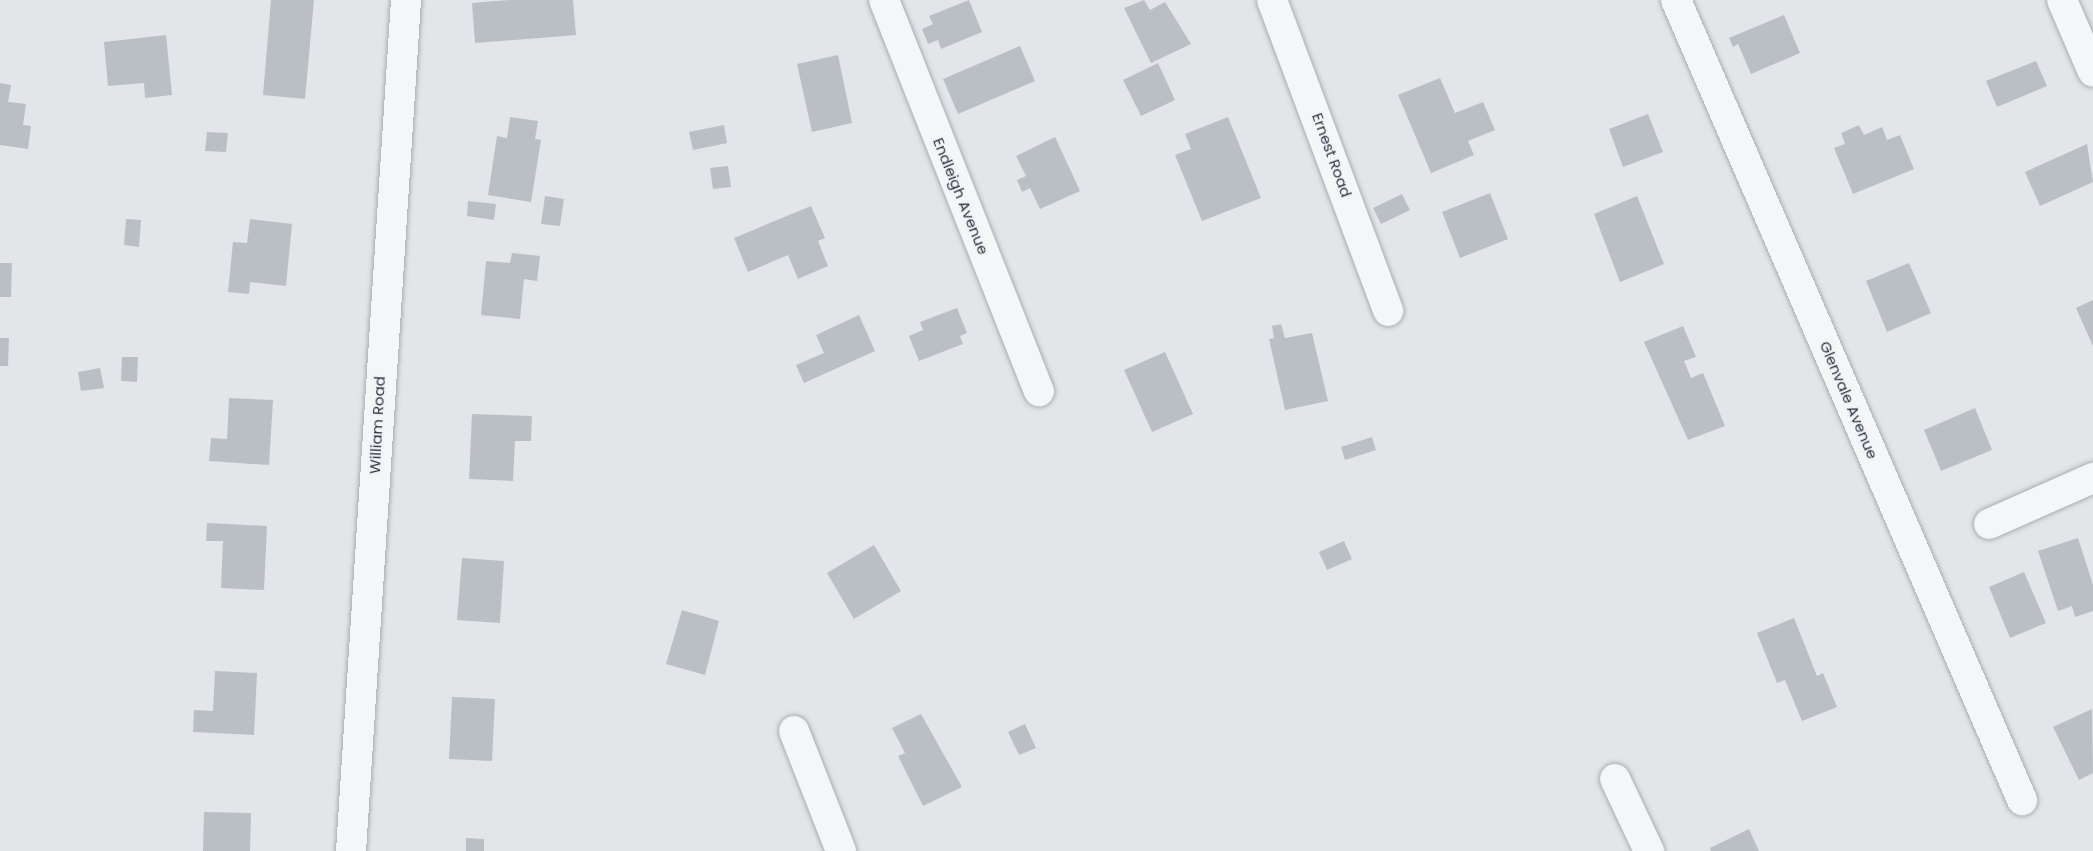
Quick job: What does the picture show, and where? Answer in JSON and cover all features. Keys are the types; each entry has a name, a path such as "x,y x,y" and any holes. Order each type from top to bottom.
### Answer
{"street":[{"name":"William Road","path":"351,851 406,0"},
{"name":"Endleigh Avenue","path":"884,0 1039,391"},
{"name":"Ernest Road","path":"1272,0 1388,311"},
{"name":"Glenvale Avenue","path":"1676,0 2022,800"},
{"path":"2062,0 2093,72"},
{"path":"1989,524 2093,478"},
{"path":"794,731 841,851"},
{"path":"1616,779 1649,851"}],"building":[{"path":"271,0 314,0 305,99 263,95"},
{"path":"509,0 573,0 576,35 475,43 472,3"},
{"path":"969,0 982,32 941,49 938,40 928,44 922,29 933,24 929,16"},
{"path":"1144,0 1150,10 1165,2 1191,44 1151,63 1124,8"},
{"path":"1784,15 1800,53 1751,74 1738,44 1733,47 1729,38"},
{"path":"166,35 172,95 145,98 144,83 108,86 104,42"},
{"path":"1020,46 1035,81 958,114 943,79"},
{"path":"838,55 852,123 812,132 797,64"},
{"path":"2036,61 2047,86 1997,107 1986,81"},
{"path":"1158,63 1175,100 1141,116 1123,80"},
{"path":"1440,78 1455,113 1483,102 1495,130 1468,141 1474,155 1431,173 1398,95"},
{"path":"0,83 11,85 8,102 26,104 23,125 31,126 28,149 0,145"},
{"path":"1648,114 1663,152 1623,167 1609,129"},
{"path":"510,117 538,121 535,139 541,140 531,202 488,195 497,136 507,138"},
{"path":"1228,117 1261,198 1202,221 1175,155 1191,149 1185,134"},
{"path":"724,125 727,143 693,150 689,132"},
{"path":"1859,125 1864,135 1882,127 1887,140 1900,135 1914,169 1853,194 1834,148 1845,144 1841,133"},
{"path":"207,132 228,133 226,152 205,151"},
{"path":"1055,137 1080,191 1040,209 1030,188 1022,192 1017,180 1026,176 1016,156"},
{"path":"2087,144 2093,182 2040,206 2025,172"},
{"path":"728,166 731,187 713,189 710,168"},
{"path":"1490,193 1508,239 1460,258 1442,212"},
{"path":"1402,194 1410,210 1381,224 1373,208"},
{"path":"545,196 564,199 560,226 541,224"},
{"path":"1637,196 1664,264 1620,282 1594,214"},
{"path":"468,201 496,204 494,220 467,216"},
{"path":"811,206 825,238 818,241 828,266 798,279 788,255 748,272 734,238"},
{"path":"126,219 141,220 139,247 124,245"},
{"path":"250,219 292,224 286,286 250,282 249,294 228,292 233,242 247,243"},
{"path":"512,253 540,256 537,281 524,279 520,319 481,315 486,261 510,263"},
{"path":"0,263 12,263 11,297 0,297"},
{"path":"1909,263 1931,313 1887,332 1866,281"},
{"path":"2093,300 2093,346 2076,308"},
{"path":"957,308 967,333 960,336 963,344 919,361 909,336 923,330 920,322"},
{"path":"859,315 875,351 804,383 796,365 824,353 816,335"},
{"path":"1281,324 1285,338 1312,333 1328,401 1285,410 1269,339 1274,338 1272,326"},
{"path":"1683,326 1696,357 1684,361 1691,378 1703,373 1725,426 1688,440 1644,342"},
{"path":"0,338 9,338 8,366 0,366"},
{"path":"1165,352 1193,414 1152,432 1124,370"},
{"path":"122,357 138,357 137,382 121,381"},
{"path":"100,368 104,388 81,391 78,372"},
{"path":"229,398 273,400 269,465 209,461 211,438 227,439"},
{"path":"1975,408 1992,450 1941,471 1924,430"},
{"path":"472,414 532,416 531,441 515,441 513,481 469,479"},
{"path":"1372,437 1376,450 1345,460 1341,447"},
{"path":"207,523 267,526 264,590 221,588 223,541 206,541"},
{"path":"2078,538 2093,585 2093,611 2075,617 2072,606 2058,611 2038,551"},
{"path":"1344,541 1352,559 1327,570 1319,552"},
{"path":"874,545 901,591 854,619 827,573"},
{"path":"462,558 504,561 500,623 457,620"},
{"path":"2024,572 2046,623 2010,638 1989,587"},
{"path":"682,610 719,621 705,675 666,664"},
{"path":"1794,618 1817,676 1823,673 1837,707 1802,721 1785,680 1777,683 1757,633"},
{"path":"215,671 257,673 254,735 193,732 194,710 213,711"},
{"path":"452,697 495,699 492,761 449,759"},
{"path":"2092,709 2093,773 2079,780 2053,727"},
{"path":"921,714 962,787 923,806 898,756 905,753 892,728"},
{"path":"1025,724 1036,748 1019,755 1008,732"},
{"path":"204,812 251,813 250,851 203,851"},
{"path":"1749,829 1759,851 1711,851 1710,848"},
{"path":"466,838 484,839 484,851 466,851"}]}
